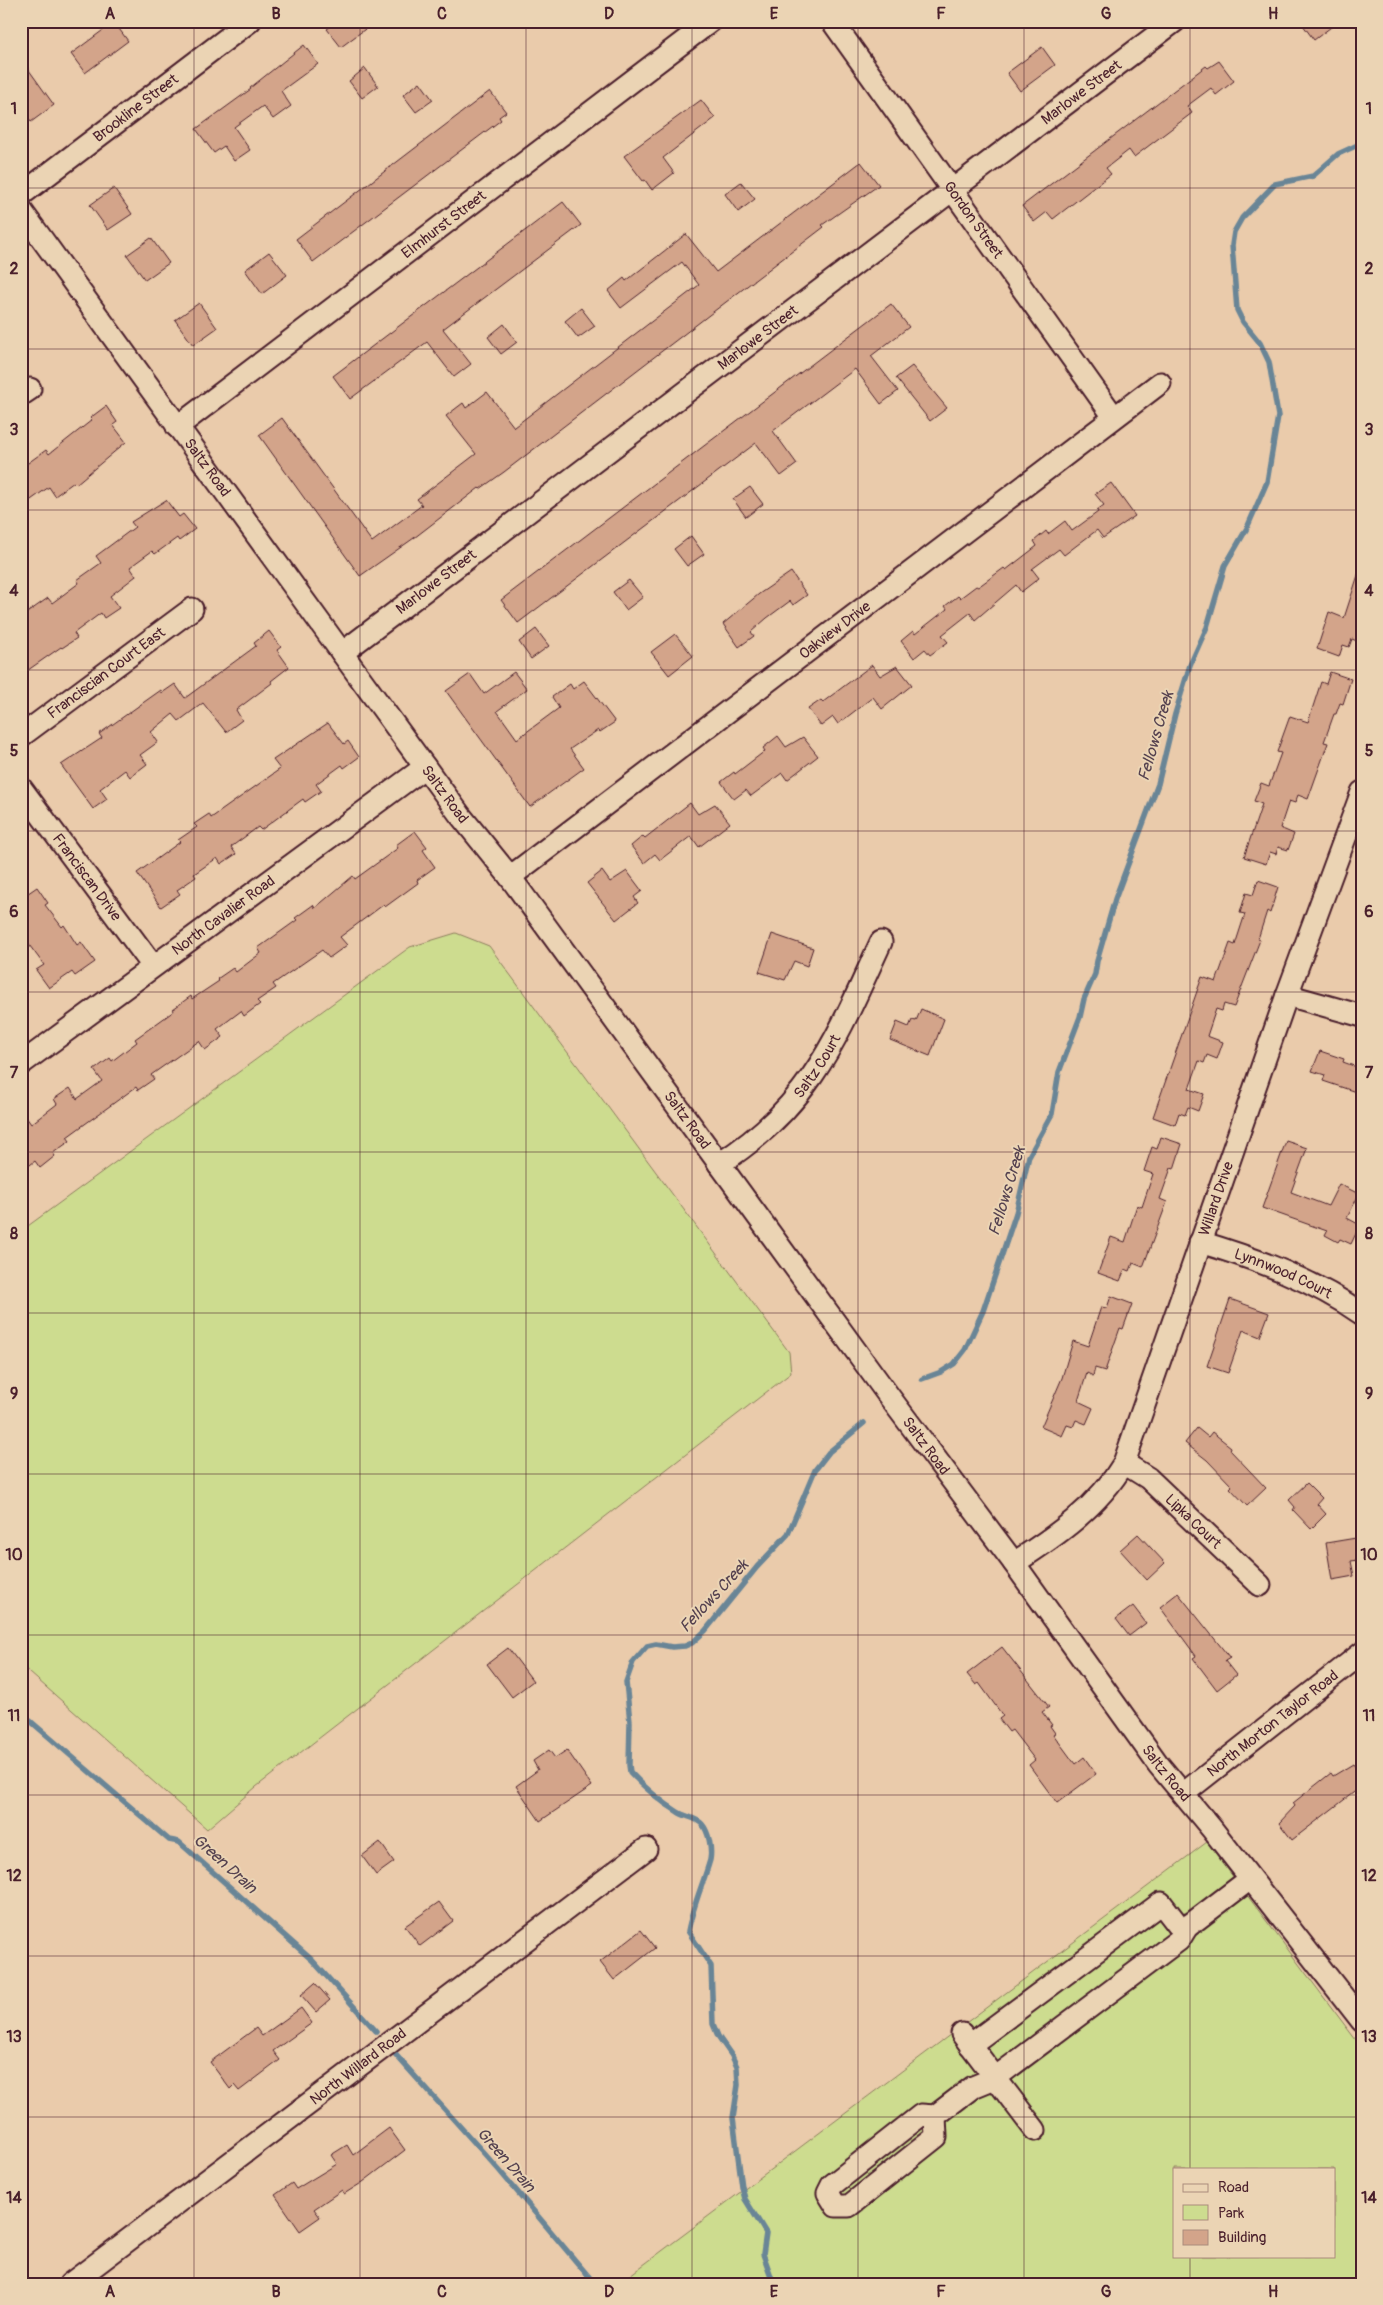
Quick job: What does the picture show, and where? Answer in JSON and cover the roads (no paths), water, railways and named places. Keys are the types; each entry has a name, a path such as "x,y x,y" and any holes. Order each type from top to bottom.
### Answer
{"street":[{"name":"Brookline Street","path":"21,195 250,21"},
{"name":"Elmhurst Street","path":"177,427 712,21"},
{"name":"Gordon Street","path":"832,21 1114,417"},
{"name":"Marlowe Street","path":"342,653 1175,21"},
{"name":"Saltz Road","path":"21,210 425,767 510,878 1014,1564 1158,1764 1360,2017"},
{"name":"Oakview Drive","path":"510,878 1160,383"},
{"name":"Franciscian Court East","path":"21,736 192,609"},
{"name":"North Cavalier Road","path":"21,1064 425,767"},
{"name":"Franciscan Drive","path":"21,788 152,966"},
{"name":"Willard Drive","path":"1014,1564 1042,1545 1090,1507 1111,1485 1124,1463 1287,995 1362,792"},
{"name":"Saltz Court","path":"719,1164 766,1130 804,1089 834,1042 882,942"},
{"path":"1287,995 1362,1016"},
{"name":"Lynnwood Court","path":"1200,1242 1231,1251 1293,1275 1362,1314"},
{"name":"Lipka Court","path":"1124,1463 1148,1478 1260,1585"},
{"name":"North Morton Taylor Road","path":"1183,1794 1362,1652"},
{"name":"North Willard Road","path":"70,2284 646,1849"},
{"path":"935,2116 936,2137 849,2206 836,2206 828,2194 832,2185 921,2114 935,2116 974,2086 995,2078 1179,1940 1187,1927 1250,1879"},
{"path":"1035,2130 966,2039 1161,1904 1178,1925 1187,1927"}],"waterway":[{"name":"Fellows Creek","path":"922,1379 941,1372 954,1364 965,1350 983,1311 1016,1213 1029,1156 1052,1114 1059,1072 1080,1017 1084,999 1095,974 1115,899 1158,784 1175,714 1190,665 1207,627 1225,566 1247,528 1267,482 1278,416 1269,362 1260,343 1243,322 1237,310 1232,245 1234,232 1242,218 1275,184 1313,176 1338,154 1362,143"},
{"name":"Fellows Creek","path":"771,2284 772,2279 763,2254 766,2233 745,2199 742,2187 733,2118 738,2085 737,2067 713,2024 711,1966 688,1931 710,1860 709,1841 706,1831 700,1822 681,1814 665,1803 630,1772 630,1722 626,1682 633,1662 647,1646 656,1644 672,1647 685,1646 692,1643 705,1631 757,1567 788,1534 815,1470 829,1452 864,1423"},
{"name":"Green Drain","path":"21,1713 169,1840 179,1842 312,1960 376,2031"},
{"name":"Green Drain","path":"395,2054 499,2170 595,2284"}]}
